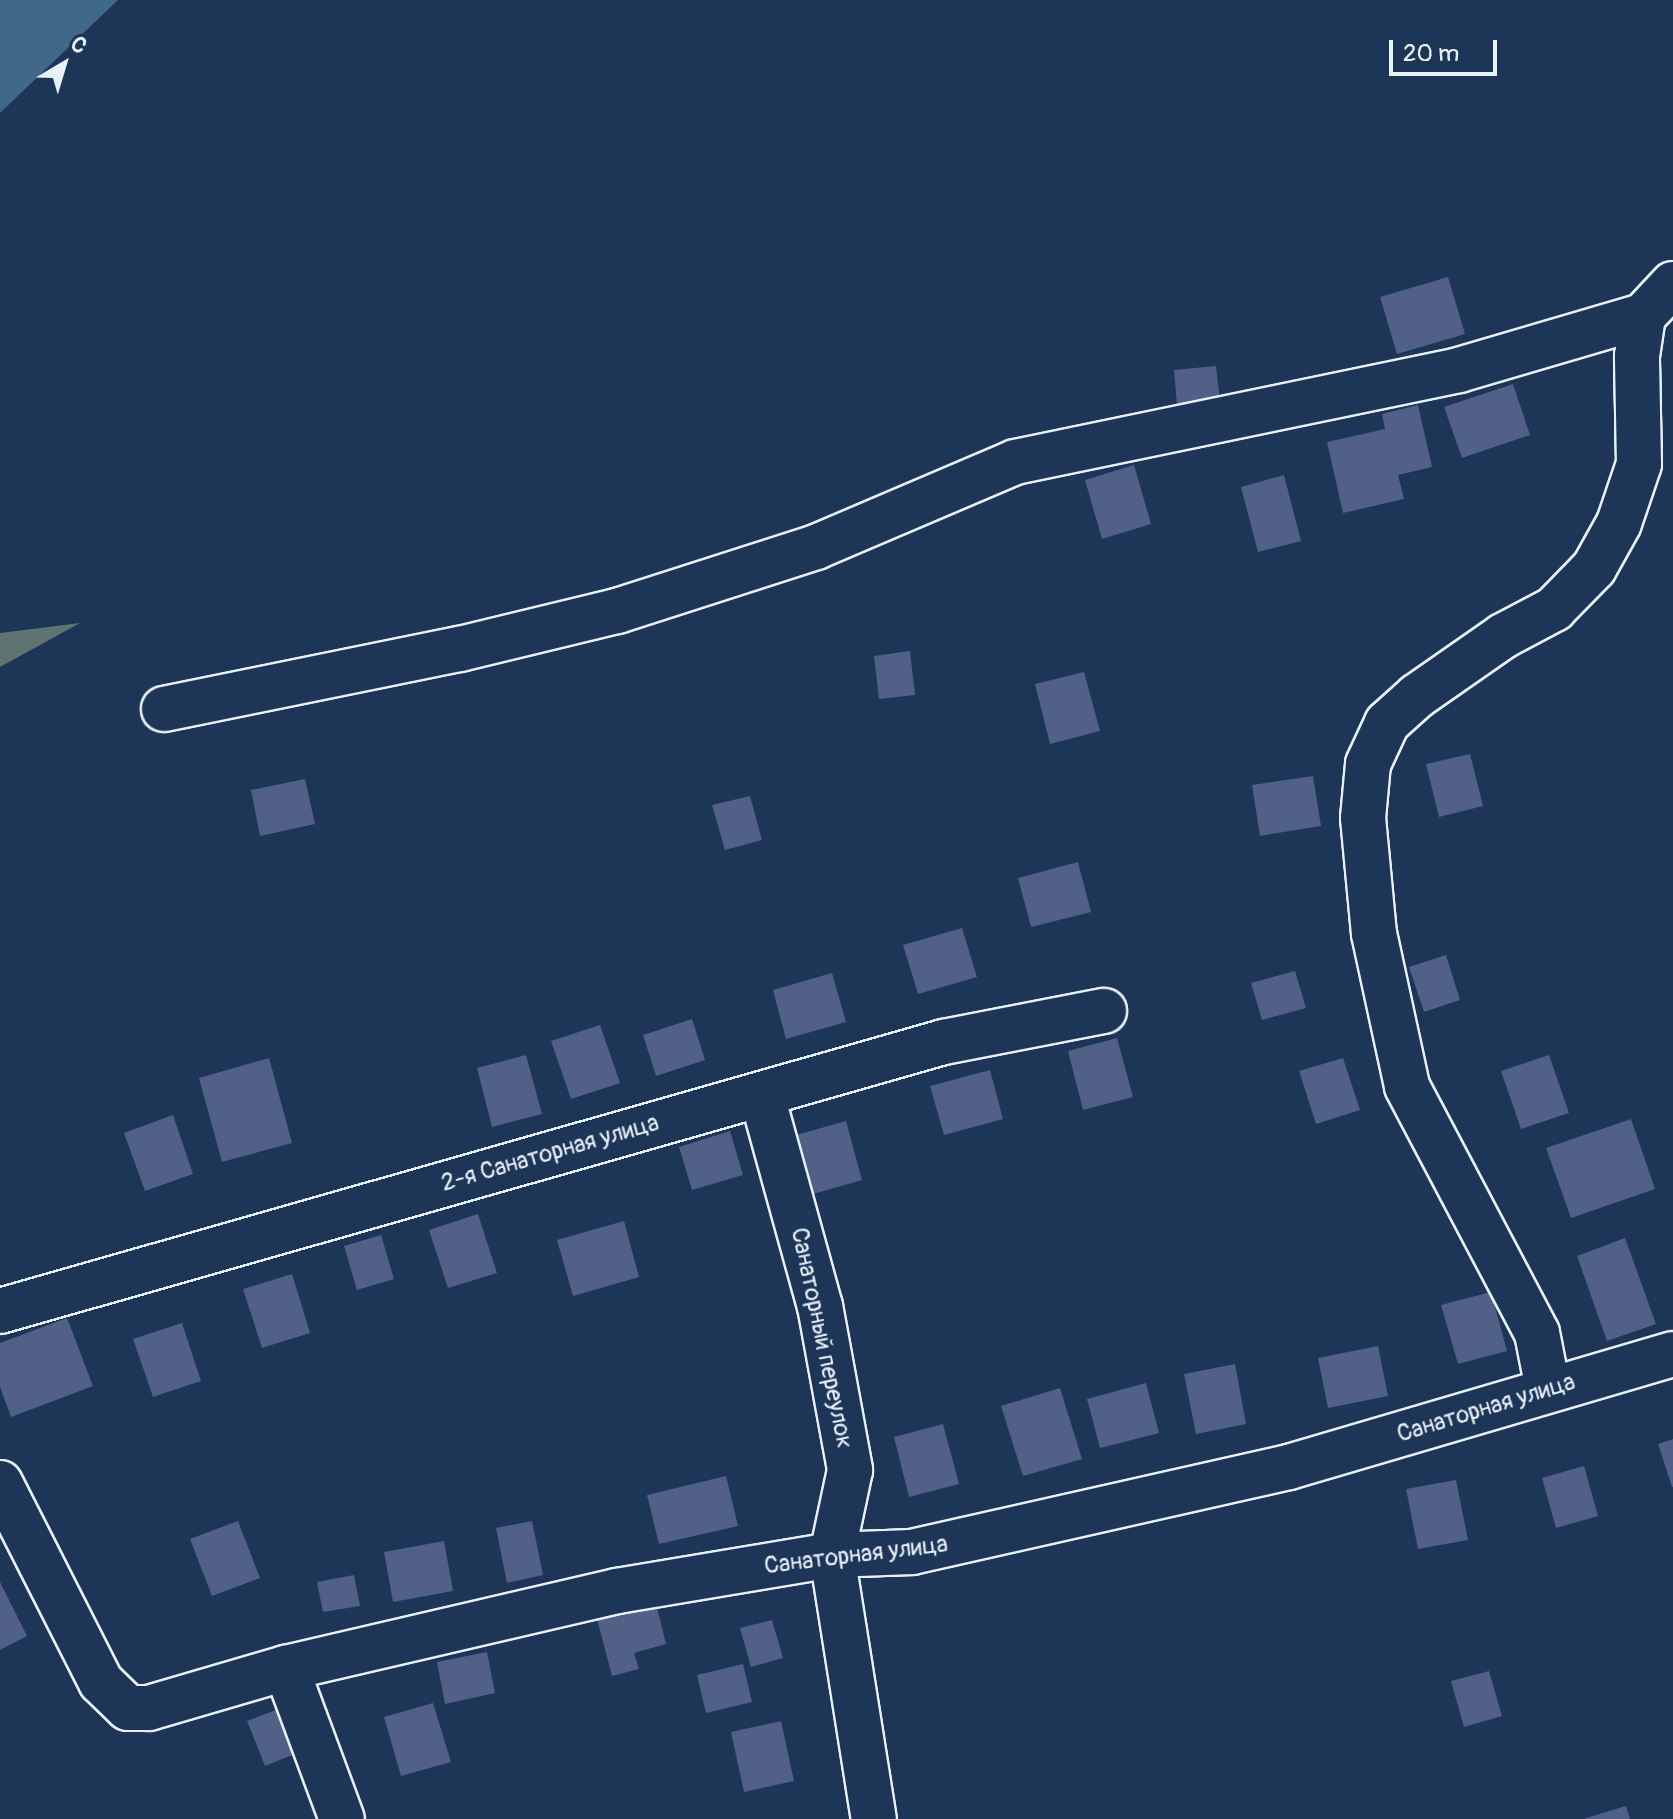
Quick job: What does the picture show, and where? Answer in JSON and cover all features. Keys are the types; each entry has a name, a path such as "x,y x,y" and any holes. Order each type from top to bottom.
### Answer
{"street":[{"path":"164,709 460,649 617,611 816,547 1015,462 1459,370 1643,316 1673,284"},
{"path":"1548,1389 1537,1333 1407,1086 1374,934 1363,818 1368,764 1387,723 1503,636 1554,609 1594,568 1613,534 1639,464 1637,356 1643,316"},
{"name":"2-я Санаторная улица","path":"0,1311 944,1042 1104,1011"},
{"name":"Санаторный переулок","path":"762,1096 820,1306 850,1470 832,1555 874,1819"},
{"name":"Санаторная улица","path":"0,1483 101,1682 128,1708 149,1708 286,1668 617,1591 832,1555 912,1552 1289,1467 1673,1354"},
{"path":"286,1668 342,1819"}],"green space":[{"path":"80,623 0,667 0,633"}],"water":[{"path":"0,0 118,0 0,113"}],"building":[{"path":"1448,277 1465,334 1397,354 1380,297"},
{"path":"1216,366 1220,401 1177,406 1174,370"},
{"path":"1513,384 1530,435 1462,458 1444,407"},
{"path":"1418,405 1432,467 1398,475 1404,499 1343,513 1327,442 1385,429 1382,414"},
{"path":"1134,465 1151,524 1102,539 1085,480"},
{"path":"1284,475 1301,541 1258,552 1241,487"},
{"path":"910,651 915,695 879,699 874,656"},
{"path":"1084,672 1100,731 1050,744 1035,684"},
{"path":"1470,754 1483,806 1439,817 1426,764"},
{"path":"1313,776 1321,826 1260,836 1252,785"},
{"path":"305,779 315,824 260,836 251,790"},
{"path":"750,796 762,840 725,850 712,805"},
{"path":"1078,862 1091,912 1031,927 1018,878"},
{"path":"962,928 977,977 918,994 903,945"},
{"path":"1446,955 1460,1000 1424,1012 1409,967"},
{"path":"1295,971 1306,1008 1262,1020 1251,983"},
{"path":"832,973 846,1022 786,1039 773,990"},
{"path":"692,1019 705,1060 656,1076 643,1035"},
{"path":"600,1025 620,1083 571,1099 551,1041"},
{"path":"1117,1038 1133,1097 1083,1110 1068,1051"},
{"path":"526,1055 542,1114 492,1127 477,1068"},
{"path":"1549,1055 1569,1113 1521,1129 1501,1071"},
{"path":"269,1058 292,1143 222,1162 199,1078"},
{"path":"1343,1058 1360,1110 1316,1124 1299,1071"},
{"path":"990,1070 1003,1119 944,1135 930,1086"},
{"path":"173,1115 193,1174 145,1191 124,1133"},
{"path":"1631,1119 1655,1189 1571,1218 1546,1148"},
{"path":"846,1121 862,1180 813,1194 796,1135"},
{"path":"730,1131 743,1175 692,1190 679,1147"},
{"path":"478,1214 497,1273 448,1288 429,1230"},
{"path":"624,1221 639,1277 573,1296 557,1240"},
{"path":"381,1235 394,1279 357,1290 344,1246"},
{"path":"1625,1238 1656,1324 1607,1341 1577,1256"},
{"path":"292,1274 310,1333 262,1348 243,1289"},
{"path":"1491,1292 1507,1351 1458,1364 1441,1305"},
{"path":"67,1318 93,1386 11,1417 0,1387 0,1343"},
{"path":"182,1323 201,1381 153,1397 133,1339"},
{"path":"1378,1346 1388,1396 1328,1408 1318,1358"},
{"path":"1235,1364 1246,1424 1196,1434 1184,1374"},
{"path":"1146,1383 1159,1433 1100,1448 1087,1399"},
{"path":"1060,1388 1082,1459 1023,1476 1001,1406"},
{"path":"943,1424 959,1484 909,1497 894,1437"},
{"path":"1673,1439 1673,1487 1672,1487 1658,1444"},
{"path":"1584,1466 1598,1516 1556,1528 1542,1478"},
{"path":"726,1476 738,1526 659,1544 647,1495"},
{"path":"1456,1480 1468,1540 1418,1549 1406,1489"},
{"path":"238,1521 260,1578 212,1596 190,1539"},
{"path":"532,1521 543,1575 507,1583 496,1528"},
{"path":"444,1541 453,1591 393,1602 384,1552"},
{"path":"354,1575 360,1606 323,1612 317,1582"},
{"path":"0,1582 27,1636 0,1650"},
{"path":"654,1595 666,1644 634,1653 639,1669 612,1676 595,1611"},
{"path":"772,1620 783,1658 751,1667 740,1628"},
{"path":"487,1652 495,1693 445,1704 437,1662"},
{"path":"743,1664 752,1702 706,1713 697,1675"},
{"path":"1489,1671 1502,1716 1464,1727 1451,1681"},
{"path":"433,1703 451,1762 401,1776 384,1717"},
{"path":"284,1707 302,1751 265,1766 247,1721"},
{"path":"781,1721 794,1781 744,1792 731,1732"},
{"path":"1626,1806 1630,1819 1586,1819 1586,1818"}]}
